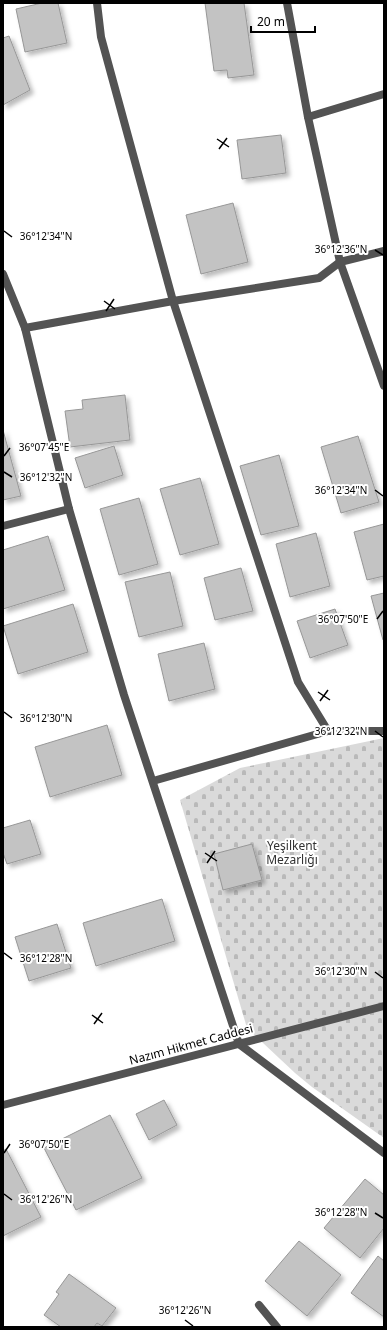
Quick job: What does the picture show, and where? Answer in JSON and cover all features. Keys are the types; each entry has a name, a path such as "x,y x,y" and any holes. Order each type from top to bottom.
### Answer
{"street":[{"path":"97,3 101,37 173,301 298,682 328,731"},
{"path":"287,3 308,117 340,262 384,386"},
{"path":"308,117 384,94"},
{"path":"25,328 173,301 319,278 340,262 384,251"},
{"path":"3,274 25,328 68,509 124,695 239,1044 384,1153"},
{"path":"3,526 68,509"},
{"path":"153,781 328,731 384,731"},
{"name":"Nazım Hikmet Caddesi","path":"3,1104 384,1006"},
{"path":"259,1305 277,1327"}],"green space":[{"name":"Yeşilkent Mezarlığı","path":"384,738 384,1138 312,1087 247,1028 180,800 240,768"}],"building":[{"path":"42,3 58,3 67,43 25,52 16,9"},
{"path":"205,3 244,3 254,75 228,78 227,70 214,71"},
{"path":"9,36 30,90 3,105 3,38"},
{"path":"281,135 286,173 242,179 237,140"},
{"path":"233,203 248,262 201,274 186,215"},
{"path":"125,395 130,440 70,447 65,411 83,409 82,400"},
{"path":"3,430 21,496 3,500"},
{"path":"358,436 379,502 341,513 321,447"},
{"path":"114,446 123,475 85,488 75,458"},
{"path":"279,455 299,526 261,535 240,466"},
{"path":"200,478 219,544 180,555 160,489"},
{"path":"139,498 158,564 119,575 100,509"},
{"path":"384,524 384,576 367,580 354,532"},
{"path":"316,533 330,586 290,597 276,544"},
{"path":"48,536 65,590 3,609 3,550"},
{"path":"241,568 253,611 215,620 204,578"},
{"path":"170,572 183,626 139,637 125,582"},
{"path":"384,593 384,640 383,640 371,596"},
{"path":"73,604 88,652 18,674 3,626"},
{"path":"335,609 348,645 310,658 297,621"},
{"path":"204,643 215,689 169,701 158,654"},
{"path":"107,725 122,775 50,797 35,747"},
{"path":"30,820 41,854 7,864 3,853 3,828"},
{"path":"252,844 262,880 223,890 214,854"},
{"path":"162,899 175,941 96,966 83,923"},
{"path":"57,924 71,968 29,981 15,937"},
{"path":"164,1100 177,1125 149,1140 136,1114"},
{"path":"110,1115 142,1178 76,1210 44,1148"},
{"path":"6,1149 41,1217 3,1236 3,1151"},
{"path":"365,1179 384,1195 384,1228 360,1258 324,1228"},
{"path":"299,1241 341,1275 307,1316 265,1281"},
{"path":"378,1256 384,1261 384,1317 351,1293"},
{"path":"69,1274 116,1308 102,1326 97,1323 94,1327 61,1327 44,1315 59,1294 56,1292"}]}
